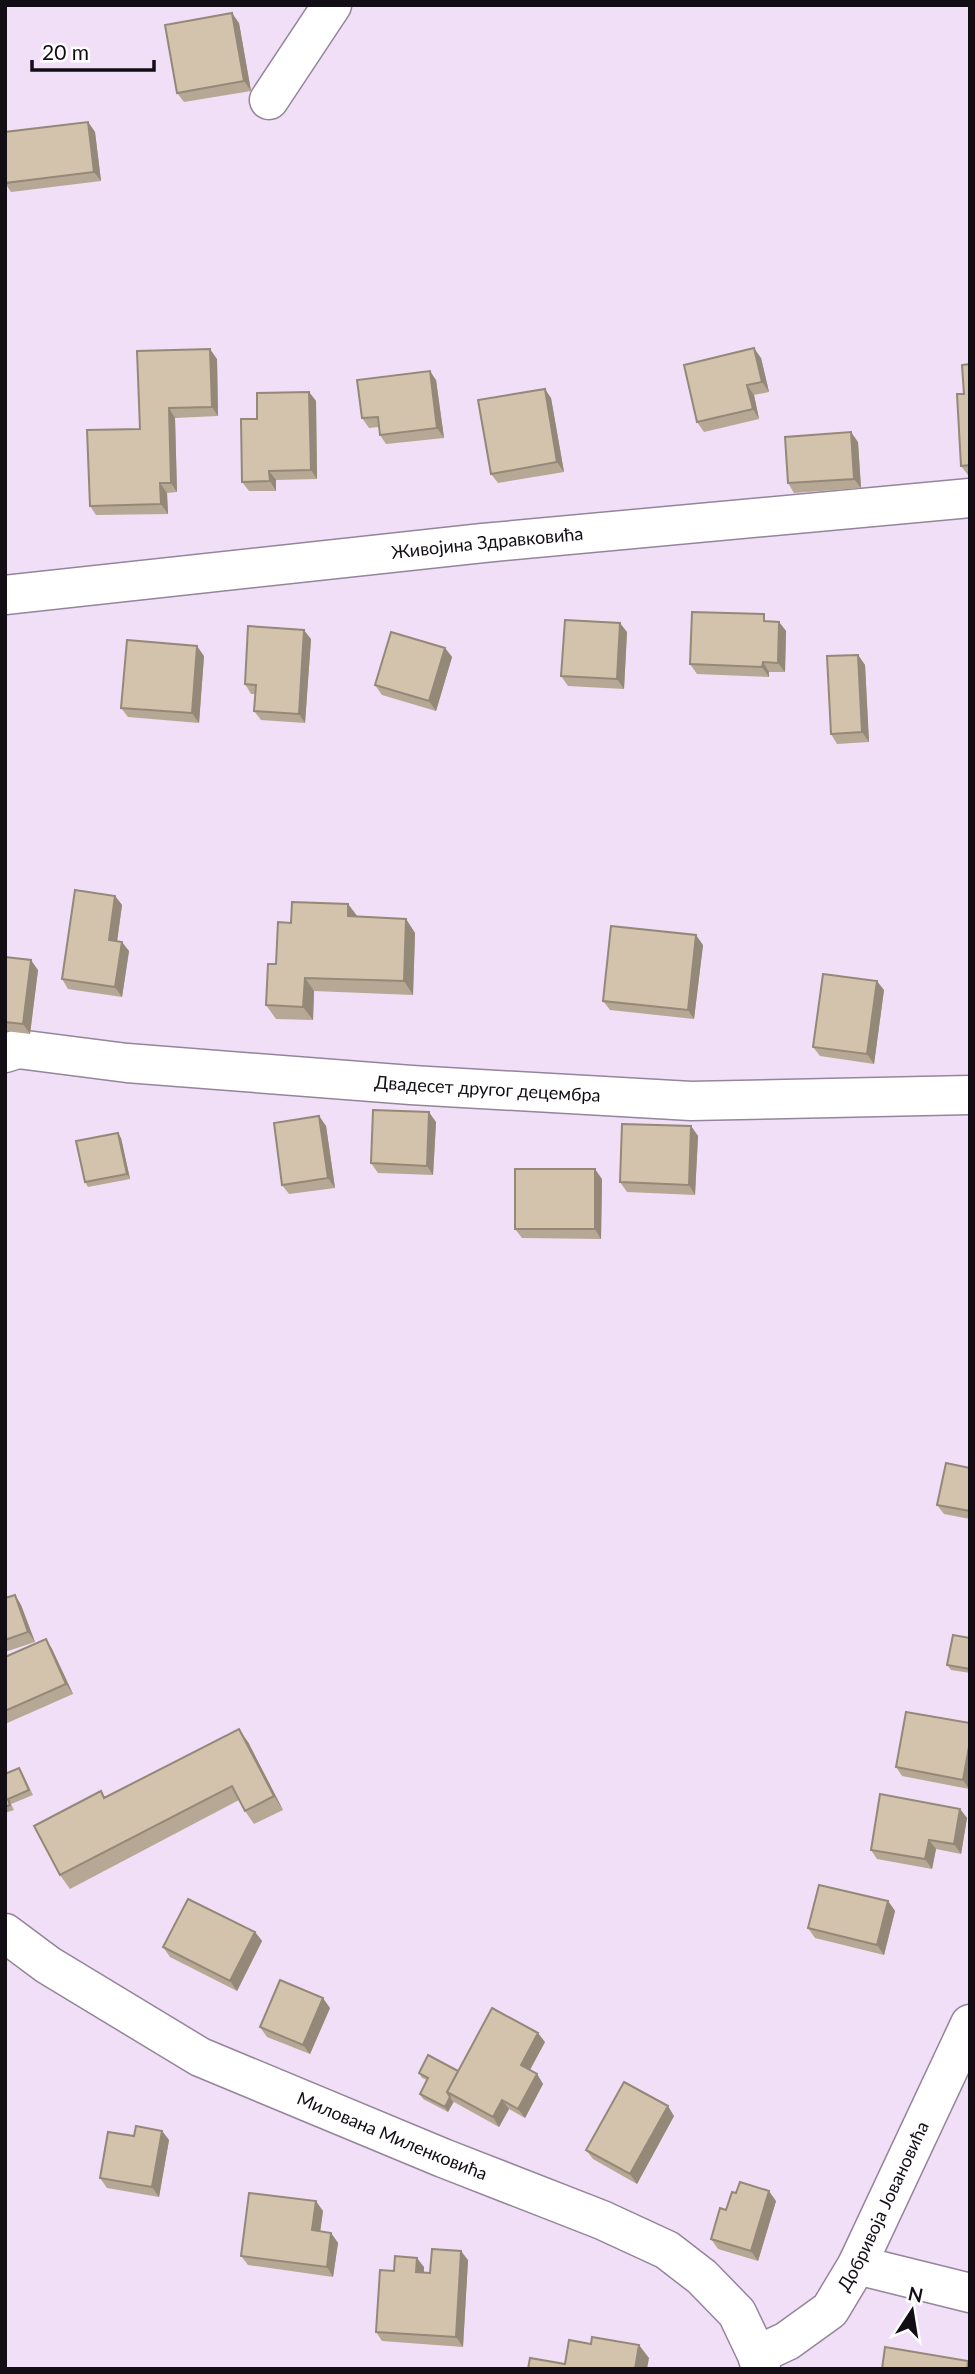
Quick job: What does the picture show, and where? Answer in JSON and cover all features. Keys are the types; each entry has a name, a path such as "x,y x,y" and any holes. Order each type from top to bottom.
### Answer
{"street":[{"path":"269,100 332,5"},
{"name":"Живојина Здравковића","path":"5,595 483,543 970,498"},
{"name":"Двадесет другог децембра","path":"5,1053 18,1049 127,1063 397,1084 691,1101 970,1095"},
{"name":"Милована Миленковића","path":"5,1933 59,1972 200,2057 443,2158 602,2220 667,2250 702,2277 737,2313 759,2362"},
{"name":"Добривоја Јовановића","path":"759,2362 830,2310 857,2265 970,2024"},
{"path":"857,2265 970,2293"}],"building":[{"path":"232,13 244,81 177,93 165,25"},
{"path":"88,122 94,172 5,183 5,132"},
{"path":"754,348 762,382 747,385 753,409 697,422 684,365"},
{"path":"210,349 212,407 169,408 171,483 160,483 161,504 90,506 87,430 140,429 137,351"},
{"path":"970,364 970,465 961,466 957,394 964,394 962,365"},
{"path":"430,371 437,428 380,435 378,417 362,418 357,380"},
{"path":"545,389 557,462 491,474 478,400"},
{"path":"309,392 311,470 269,471 270,481 242,482 241,419 257,419 257,393"},
{"path":"851,432 854,479 788,483 785,437"},
{"path":"692,612 764,614 764,621 779,622 778,663 763,662 762,667 690,664"},
{"path":"565,620 620,623 617,679 561,676"},
{"path":"248,626 304,630 299,714 254,711 256,685 245,684"},
{"path":"391,632 445,648 429,701 375,685"},
{"path":"127,640 197,646 192,713 121,708"},
{"path":"858,655 862,732 831,734 827,656"},
{"path":"75,890 115,896 109,940 122,942 115,987 62,979"},
{"path":"292,902 348,904 348,916 406,919 404,981 305,978 303,1007 266,1005 268,964 276,964 278,922 291,923"},
{"path":"611,926 696,935 688,1010 603,1001"},
{"path":"5,957 31,960 23,1024 5,1022"},
{"path":"823,974 877,981 867,1054 813,1047"},
{"path":"373,1110 429,1112 427,1166 371,1163"},
{"path":"319,1116 328,1178 282,1185 274,1123"},
{"path":"622,1124 691,1126 689,1185 620,1182"},
{"path":"118,1133 127,1174 85,1182 76,1141"},
{"path":"515,1169 595,1169 595,1229 515,1229"},
{"path":"946,1463 970,1468 970,1511 937,1505"},
{"path":"15,1595 28,1632 5,1640 5,1598"},
{"path":"953,1635 970,1638 970,1669 947,1665"},
{"path":"46,1639 66,1684 5,1711 5,1657"},
{"path":"906,1712 970,1723 970,1741 963,1780 896,1767"},
{"path":"239,1729 274,1796 245,1811 232,1786 60,1875 34,1826 101,1791 104,1798"},
{"path":"19,1768 29,1790 8,1799 10,1805 5,1807 5,1774"},
{"path":"880,1794 960,1809 954,1844 929,1840 925,1859 871,1850"},
{"path":"819,1885 888,1901 877,1945 808,1928"},
{"path":"188,1899 255,1932 230,1981 163,1947"},
{"path":"280,1980 323,1998 303,2045 260,2027"},
{"path":"492,2008 538,2033 521,2065 537,2074 518,2109 502,2100 493,2117 447,2092"},
{"path":"428,2055 458,2071 447,2092 450,2097 445,2107 420,2094 428,2078 419,2073"},
{"path":"624,2082 668,2106 630,2174 586,2150"},
{"path":"136,2126 162,2131 152,2187 100,2178 108,2132 134,2136"},
{"path":"740,2182 769,2191 751,2251 711,2239 720,2208 726,2210 732,2192 736,2193"},
{"path":"249,2193 316,2201 312,2230 331,2233 327,2267 241,2256"},
{"path":"432,2249 461,2251 456,2337 376,2332 380,2270 394,2271 395,2256 417,2258 416,2272 430,2273"},
{"path":"592,2337 639,2345 635,2369 528,2369 530,2358 565,2364 569,2340 591,2344"},
{"path":"885,2347 968,2361 967,2369 882,2369"}]}
